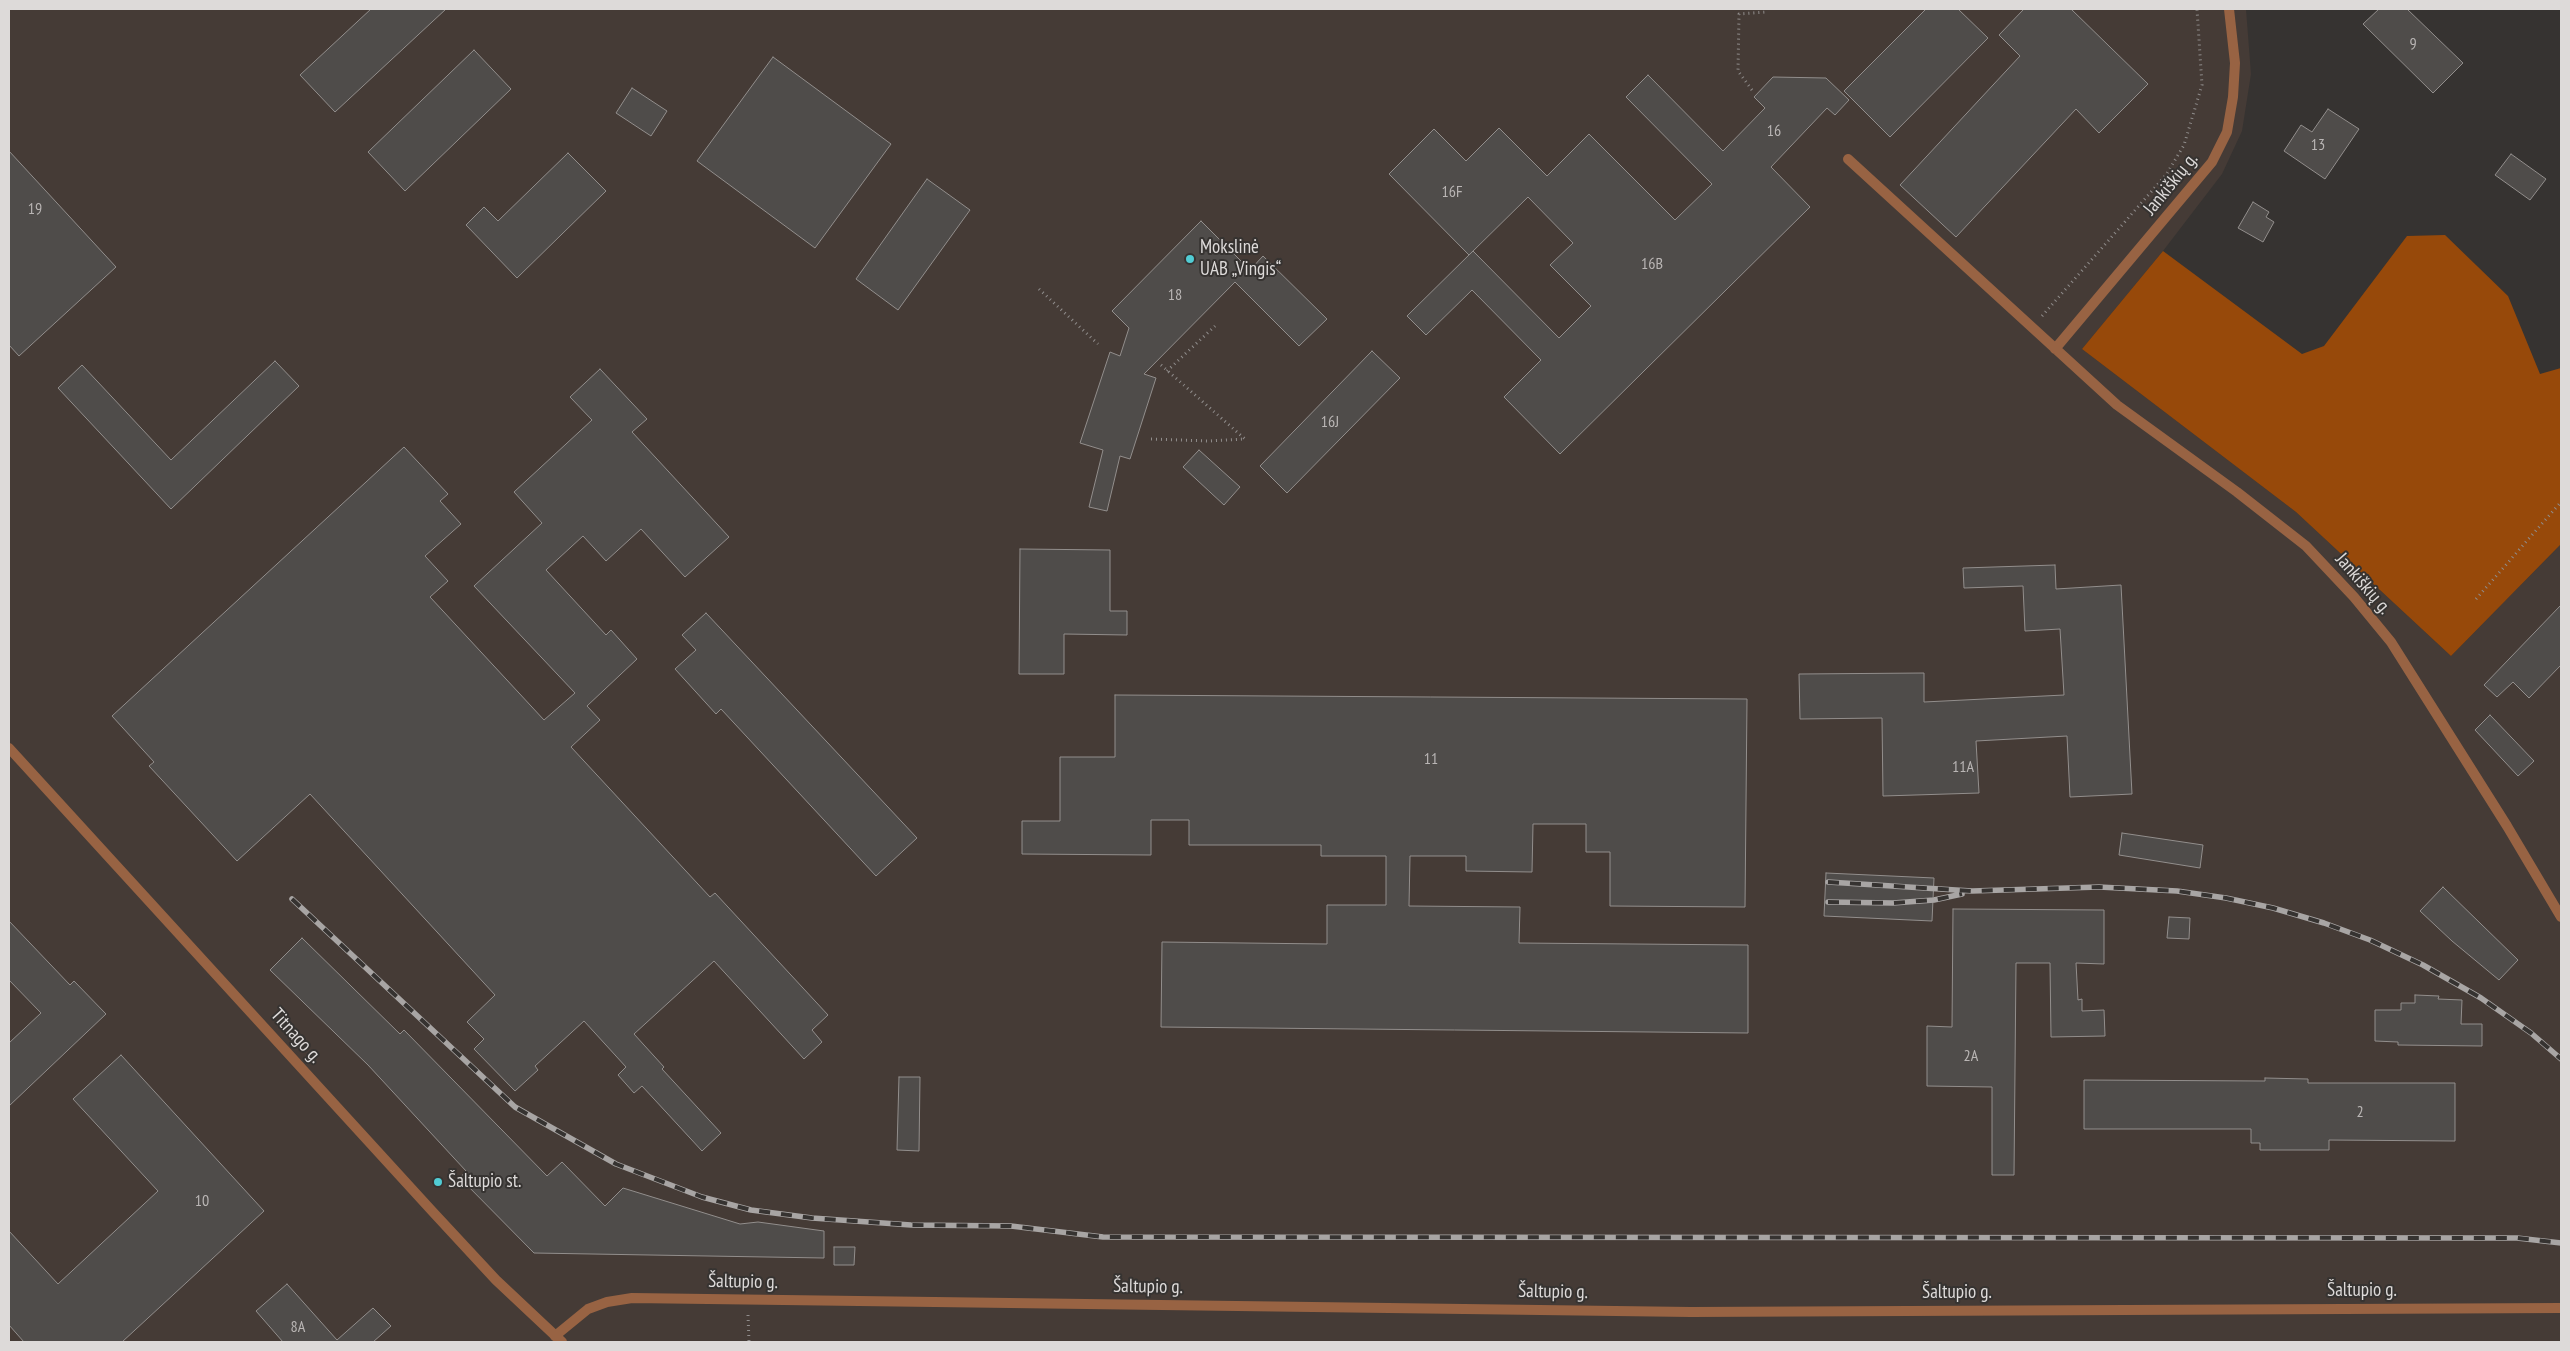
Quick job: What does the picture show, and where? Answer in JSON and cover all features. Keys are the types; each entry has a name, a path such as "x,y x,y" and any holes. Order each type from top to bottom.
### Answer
{"street":[{"name":"Jankiškių g.","path":"2055,348 2212,162 2227,132 2233,97 2235,63 2229,9"},
{"name":"Jankiškių g.","path":"1848,159 2031,329 2055,348 2117,405 2237,492 2306,546 2354,597 2391,642 2428,698 2561,917"},
{"name":"Titnago g.","path":"9,748 496,1280 559,1339"},
{"name":"Šaltupio g.","path":"559,1339 588,1310 607,1302 632,1298 1691,1312 2561,1308"}],"path":[{"path":"2031,329 2166,175 2184,145 2202,84 2197,9"},
{"path":"1752,90 1738,71 1738,14 1766,12"},
{"path":"1040,289 1098,344"},
{"path":"1167,370 1215,326"},
{"path":"1151,439 1208,441 1244,439 1161,365"},
{"path":"2476,599 2561,502"},
{"path":"746,1300 749,1342"}],"shaded area":[{"path":"9,9 2246,9 2251,74 2242,131 2222,174 2163,251 2082,349 2296,512 2451,656 2561,544 2561,1342 9,1342"},
{"path":"2445,235 2508,296 2540,374 2561,368 2561,544 2451,656 2296,512 2082,349 2163,251 2302,354 2324,346 2407,236"}],"building":[{"path":"371,9 446,9 335,112 300,75"},
{"path":"1926,9 1958,9 1988,38 1890,137 1844,91"},
{"path":"2024,9 2071,9 2148,84 2099,133 2076,109 1956,237 1900,185 2020,56 1999,35"},
{"path":"2379,9 2407,9 2463,63 2433,93 2363,24"},
{"path":"474,50 511,89 405,191 368,152"},
{"path":"773,57 891,144 815,248 697,161"},
{"path":"1648,75 1723,151 1765,108 1754,97 1773,77 1826,78 1849,100 1835,115 1827,108 1771,167 1810,207 1560,454 1504,397 1541,360 1472,290 1426,335 1407,316 1469,255 1389,174 1434,129 1466,161 1499,128 1547,176 1589,134 1675,220 1712,184 1626,97","holes":["1528,197 1573,243 1550,265 1591,306 1559,338 1473,251"]},
{"path":"632,88 667,111 651,136 616,113"},
{"path":"2328,109 2359,129 2325,179 2284,151 2301,125 2312,132"},
{"path":"9,151 116,267 19,356 9,345"},
{"path":"568,153 606,191 517,278 466,225 484,207 498,221"},
{"path":"2511,154 2546,179 2530,200 2495,175"},
{"path":"927,179 970,210 898,310 856,279"},
{"path":"2253,202 2269,212 2266,217 2274,222 2263,242 2238,228"},
{"path":"1201,221 1250,270 1263,256 1327,319 1299,346 1235,282 1144,374 1156,378 1130,459 1120,456 1107,511 1089,507 1103,450 1080,443 1110,352 1120,356 1129,328 1112,311"},
{"path":"1372,351 1400,378 1287,493 1260,466"},
{"path":"275,361 299,386 171,509 58,388 82,365 171,460"},
{"path":"600,369 647,419 632,432 729,537 685,577 641,529 606,561 583,536 546,570 606,635 611,630 637,659 587,706 600,720 571,747 710,897 715,893 828,1015 812,1030 822,1042 804,1059 714,961 634,1034 664,1067 662,1069 721,1133 702,1151 642,1086 634,1093 618,1075 626,1067 584,1021 535,1066 538,1070 515,1091 474,1049 484,1039 467,1022 495,995 310,794 237,861 149,766 154,762 112,716 404,447 448,494 440,501 461,524 425,556 448,581 430,597 544,720 575,693 474,586 542,523 514,492 592,420 570,397"},
{"path":"1199,450 1240,487 1224,505 1183,467"},
{"path":"1020,549 1110,550 1110,611 1127,611 1127,635 1064,634 1064,674 1019,674"},
{"path":"2055,565 2056,589 2121,585 2132,794 2070,797 2067,736 1976,741 1979,793 1883,796 1882,718 1800,719 1799,674 1924,673 1924,702 2064,695 2060,629 2025,631 2023,586 1964,588 1963,568"},
{"path":"2561,605 2561,665 2529,698 2513,682 2497,697 2484,685"},
{"path":"706,613 917,838 876,876 721,709 716,714 675,669 696,650 682,635"},
{"path":"1115,695 1747,699 1745,907 1610,906 1610,852 1586,852 1586,824 1533,824 1532,872 1466,871 1466,856 1410,856 1409,906 1520,907 1519,943 1748,945 1748,1033 1161,1027 1162,942 1327,944 1327,905 1386,905 1386,856 1321,856 1321,845 1189,845 1189,820 1151,820 1151,855 1022,854 1022,821 1060,821 1060,757 1115,757"},
{"path":"2490,715 2534,761 2518,776 2475,730"},
{"path":"2122,833 2203,845 2200,868 2119,855"},
{"path":"1826,873 1934,878 1932,921 1824,916"},
{"path":"2443,887 2518,960 2499,980 2452,941 2420,911"},
{"path":"1953,909 2104,910 2104,964 2076,963 2078,1000 2082,999 2082,1011 2104,1010 2105,1036 2051,1037 2050,963 2016,963 2014,1175 1992,1175 1992,1087 1927,1086 1927,1026 1952,1027"},
{"path":"2169,917 2190,918 2189,939 2167,938"},
{"path":"9,921 70,985 74,981 106,1014 9,1106 9,1043 41,1013 9,980"},
{"path":"302,938 400,1034 404,1030 547,1176 562,1162 605,1206 623,1188 740,1224 758,1222 824,1231 824,1258 534,1253 460,1178 466,1171 368,1065 270,970"},
{"path":"2415,995 2439,996 2438,999 2462,1000 2461,1024 2482,1024 2482,1046 2398,1045 2398,1042 2375,1041 2375,1010 2401,1010 2401,1003 2415,1003"},
{"path":"121,1055 264,1211 122,1342 24,1342 9,1325 9,1231 58,1284 158,1191 73,1099"},
{"path":"899,1077 920,1077 919,1151 897,1150"},
{"path":"2265,1078 2308,1079 2308,1083 2455,1083 2455,1141 2329,1140 2329,1150 2260,1150 2260,1143 2251,1143 2251,1129 2084,1129 2084,1080 2265,1081"},
{"path":"834,1247 855,1247 854,1265 834,1265"},
{"path":"287,1284 337,1340 373,1308 391,1326 373,1342 283,1342 256,1311"}],"railway":[{"path":"1828,882 1972,891 2099,887 2177,891 2226,898 2273,908 2324,923 2370,940 2423,965 2481,998 2531,1033 2561,1059"},
{"path":"1828,902 1893,903 1934,900 1962,894"},
{"path":"292,899 515,1107 616,1164 702,1197 751,1210 812,1218 911,1225 1011,1226 1103,1237 2517,1238 2561,1243"}],"place":[{"name":"Mokslinė UAB „Vingis“","path":"1190,259"},
{"name":"Šaltupio st.","path":"438,1182"}]}
